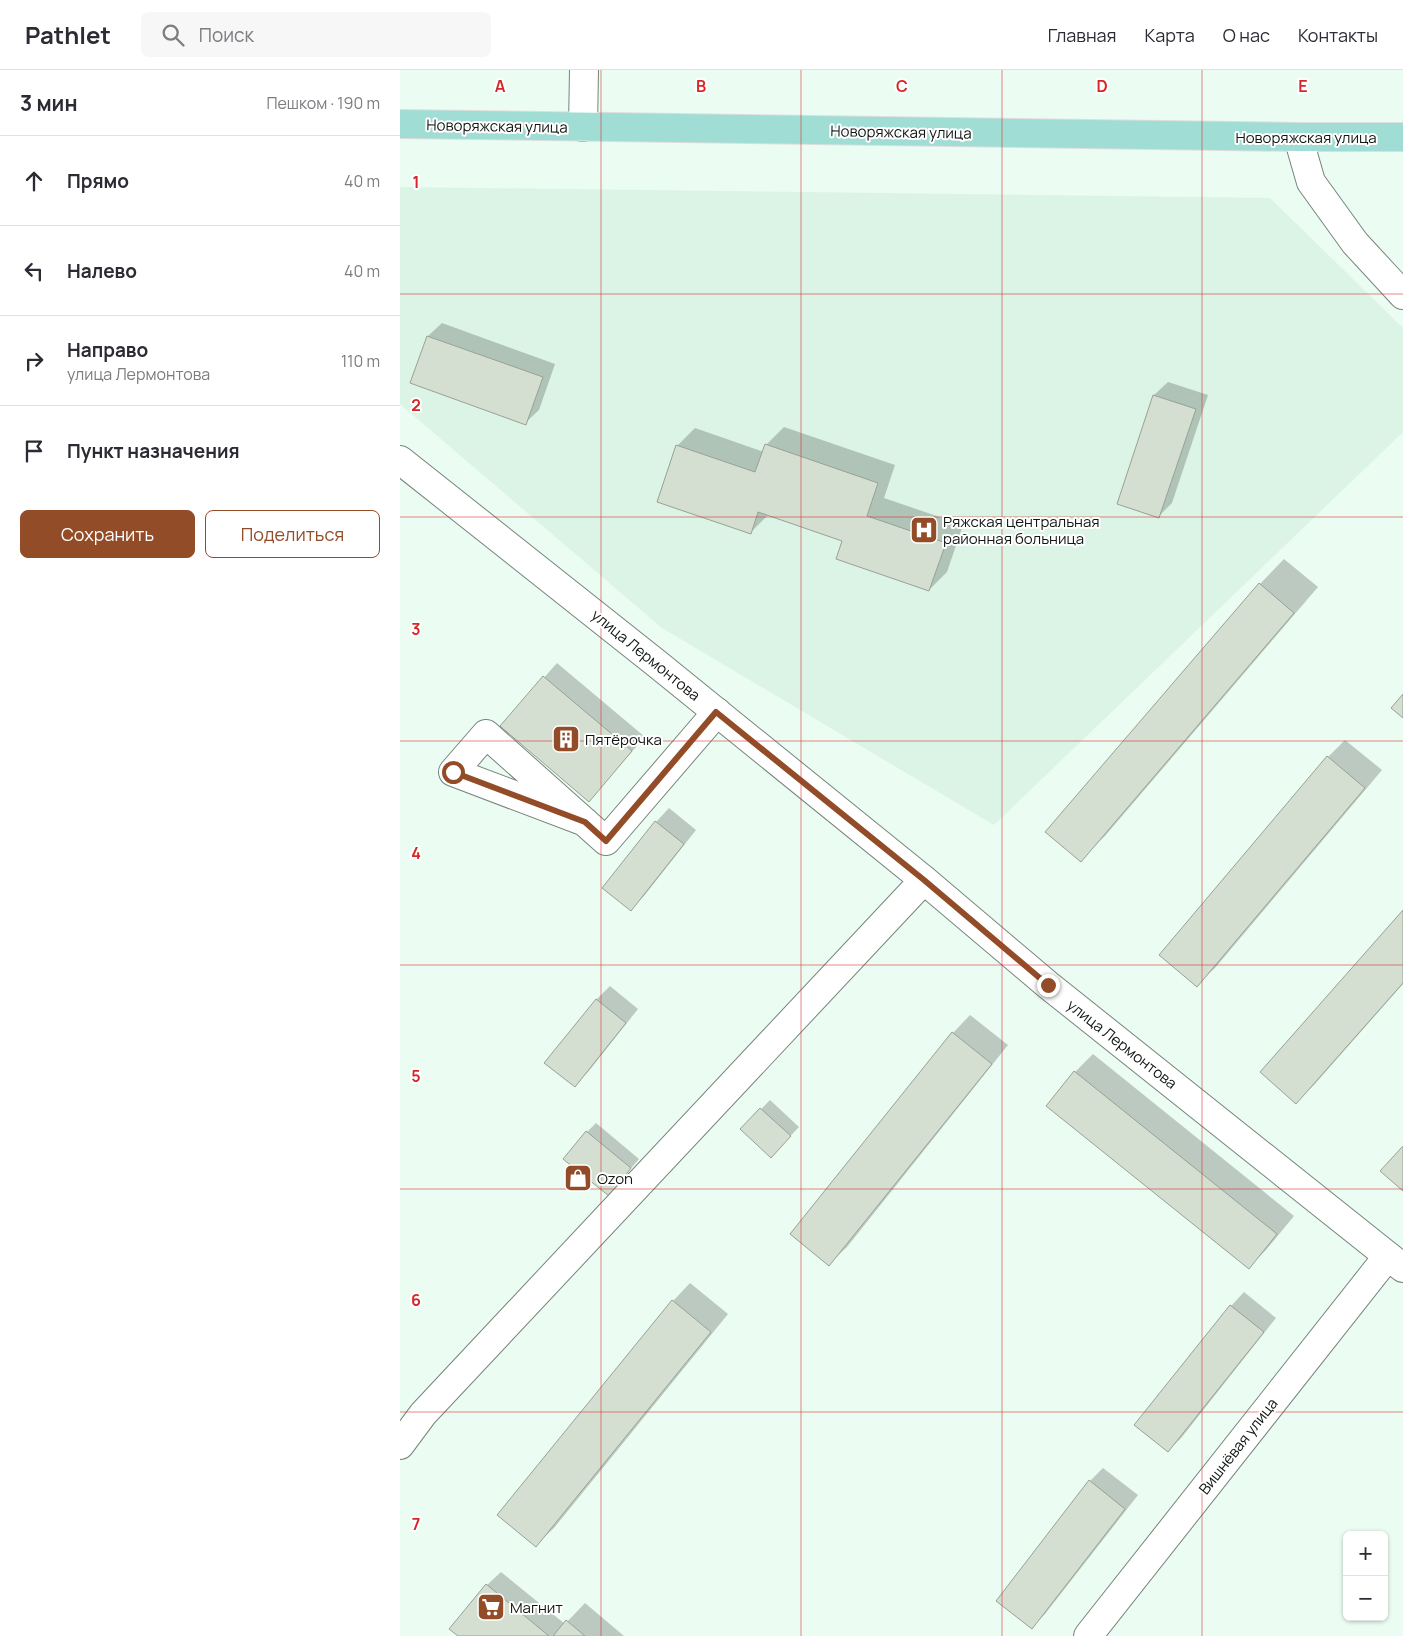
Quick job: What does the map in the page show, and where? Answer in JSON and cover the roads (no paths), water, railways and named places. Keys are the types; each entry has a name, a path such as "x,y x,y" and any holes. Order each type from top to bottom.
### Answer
{"main road":[{"name":"Новоряжская улица","path":"400,124 1403,137"}],"street":[{"path":"583,127 584,70"},
{"path":"1298,137 1311,182 1356,243 1403,294"},
{"name":"улица Лермонтова","path":"400,460 924,880 1048,985 1396,1262"},
{"path":"585,822 606,841 716,712"},
{"path":"400,1445 423,1414 924,880"},
{"name":"Вишнёвая улица","path":"1088,1636 1396,1262"}],"place":[{"name":"Ряжская центральная районная больница","path":"924,530"},
{"name":"Пятёрочка","path":"566,739"},
{"name":"Ozon","path":"578,1178"},
{"name":"Магнит","path":"491,1607"}]}
